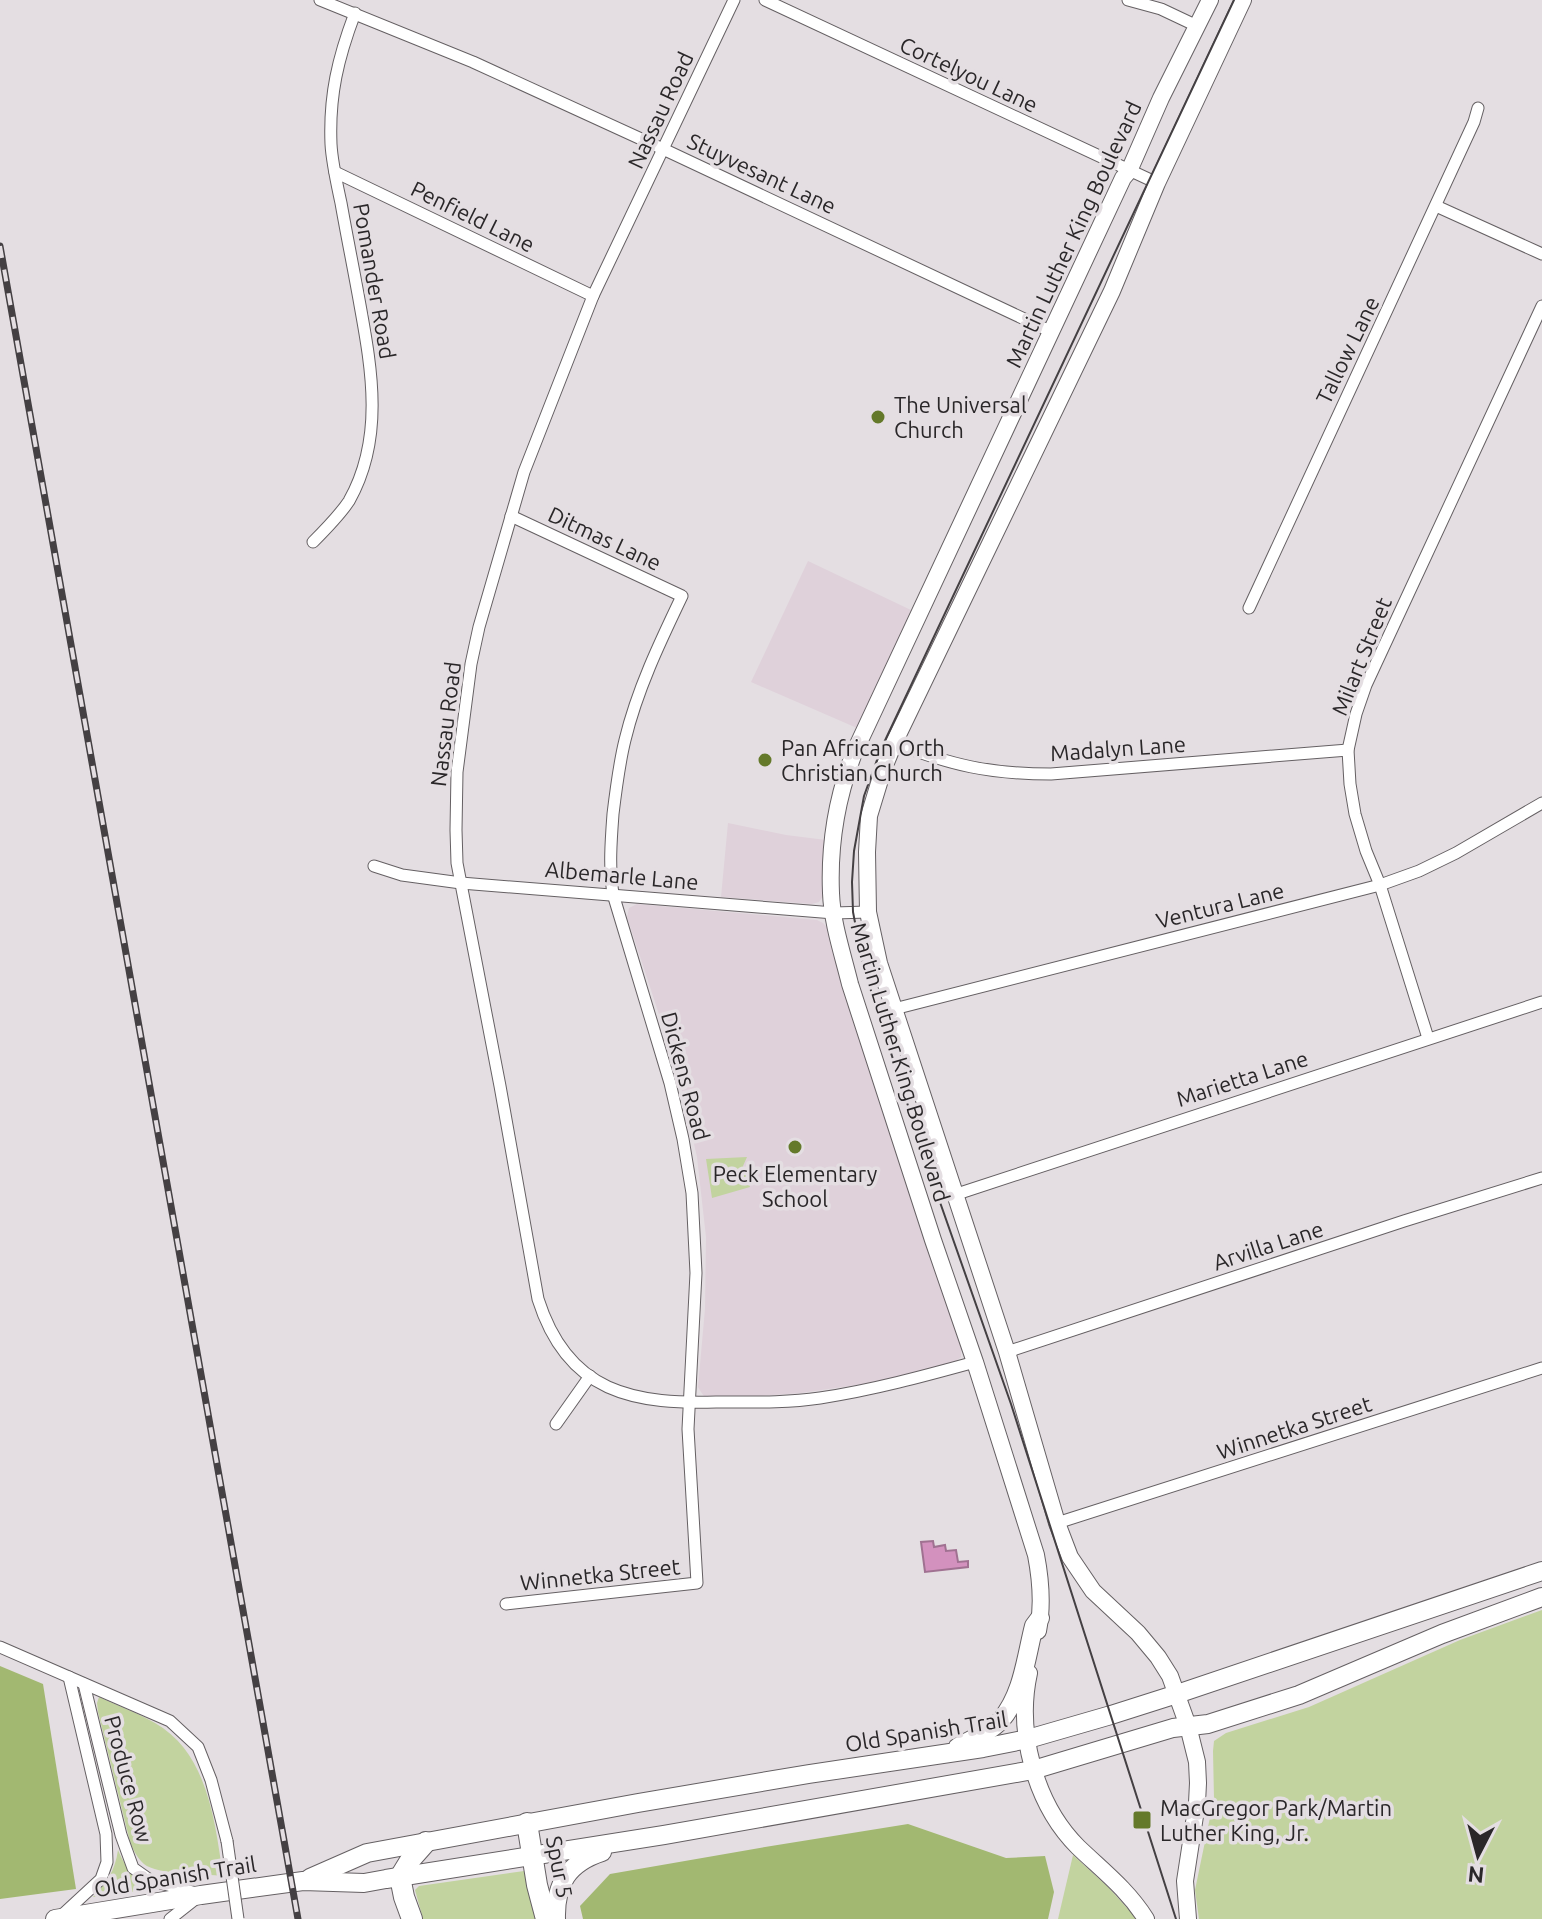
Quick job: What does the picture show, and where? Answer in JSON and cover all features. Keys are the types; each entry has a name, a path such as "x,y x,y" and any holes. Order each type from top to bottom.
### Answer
{"highway":[{"name":"Spur 5","path":"527,1823 546,1919"},
{"path":"412,1919 400,1877 426,1842"}],"main road":[{"name":"Martin Luther King Boulevard","path":"1146,1919 1116,1881 1065,1833 1041,1793 1033,1770 1028,1739 1028,1679 1040,1618 1041,1578 1036,1555 850,984 831,893 833,837 838,804 850,764 1123,178 1210,0"},
{"name":"Martin Luther King Boulevard","path":"1188,1919 1185,1881 1198,1783 1197,1762 1188,1726 1170,1676 1148,1644 1093,1591 1081,1575 1070,1557 1057,1523 1007,1352 879,963 868,912 867,852 869,816 894,743 1112,291 1157,183 1243,0"},
{"name":"Old Spanish Trail","path":"303,1881 367,1853 809,1774 1028,1739 1177,1694 1542,1571"},
{"name":"Old Spanish Trail","path":"58,1919 303,1881 364,1883 664,1835 1033,1770 1173,1728 1208,1724 1299,1695 1442,1634 1542,1597"},
{"path":"947,1753 1001,1720 1021,1681 1034,1626 1040,1618"},
{"path":"556,1919 558,1893 562,1882 575,1866 604,1851 639,1845 664,1835"}],"street":[{"name":"Stuyvesant Lane","path":"320,0 473,62 1052,332"},
{"name":"Nassau Road","path":"689,1403 649,1399 607,1386 568,1357 545,1321 538,1299 457,863 456,830 461,739 471,664 528,459 593,296 734,0"},
{"name":"Cortelyou Lane","path":"765,0 1157,183"},
{"path":"1128,0 1161,9 1197,26"},
{"name":"Pomander Road","path":"313,542 348,501 367,455 372,426 368,351 331,147 333,90 338,61 355,13"},
{"name":"Tallow Lane","path":"1249,608 1436,206 1478,108"},
{"name":"Penfield Lane","path":"335,172 593,296"},
{"path":"1436,206 1542,254"},
{"name":"Milart Street","path":"1428,1038 1355,814 1348,750 1356,714 1380,652 1542,306"},
{"name":"Ditmas Lane","path":"511,516 682,596"},
{"name":"Dickens Road","path":"682,596 658,647 625,738 611,837 610,876 670,1083 692,1193 696,1273 688,1429 697,1583"},
{"name":"Madalyn Lane","path":"894,743 952,764 1017,774 1051,774 1348,750"},
{"name":"Ventura Lane","path":"894,1009 1380,885 1456,853 1542,803"},
{"name":"Albemarle Lane","path":"374,866 402,875 461,883 834,913 868,912"},
{"name":"Marietta Lane","path":"954,1195 1542,1002"},
{"name":"Arvilla Lane","path":"1007,1352 1542,1178"},
{"path":"689,1403 817,1398 891,1385 975,1362"},
{"name":"Winnetka Street","path":"1057,1523 1542,1368"},
{"path":"556,1424 590,1376"},
{"name":"Winnetka Street","path":"506,1604 697,1583"},
{"name":"Produce Row","path":"0,1647 170,1721 198,1747 211,1780 227,1841 238,1919"},
{"name":"Produce Row","path":"58,1919 101,1879 107,1862 106,1834 69,1677"},
{"name":"Produce Row","path":"84,1684 121,1835 133,1868 150,1880 201,1895"},
{"path":"170,1919 201,1895"}],"shaded area":[{"path":"808,561 913,611 857,728 751,682"},
{"path":"728,823 826,840 824,895 819,902 721,897"},
{"name":"Peck Elementary School","path":"637,904 817,920 828,928 961,1349 961,1357 955,1362 870,1383 801,1393 704,1396 701,1392 698,1387 705,1309 706,1237 697,1157 677,1069 627,917 629,908"},
{"path":"933,1541 934,1547 945,1545 946,1551 956,1550 958,1562 968,1561 968,1567 925,1572 921,1542"}],"green space":[{"path":"747,1157 743,1166 750,1187 712,1198 706,1159"},
{"path":"1542,1610 1542,1919 1199,1919 1195,1890 1214,1798 1214,1741 1226,1733 1309,1707 1460,1640"},
{"path":"0,1666 43,1684 76,1889 0,1899"},
{"path":"99,1697 155,1723 173,1736 187,1752 206,1790 223,1876 150,1868 137,1856 130,1842 98,1712"},
{"path":"908,1824 1006,1858 1045,1856 1054,1892 1048,1919 583,1919 580,1906 610,1874"},
{"path":"118,1850 132,1872 154,1886 153,1889 93,1897 110,1876"},
{"path":"1073,1855 1108,1887 1137,1919 1058,1919"},
{"path":"524,1871 528,1874 536,1919 423,1919 415,1890 419,1886"}],"tram line":[{"path":"1176,1919 1011,1404 929,1171 864,969 853,912 852,882 864,796 881,749 1234,0"}],"railway":[{"path":"0,246 298,1919"}],"place":[{"name":"The Universal Church","path":"878,417"},
{"name":"Pan African Orth Christian Church","path":"765,760"},
{"name":"Peck Elementary School","path":"795,1147"},
{"name":"MacGregor Park/Martin Luther King, Jr.","path":"1142,1820"}]}
